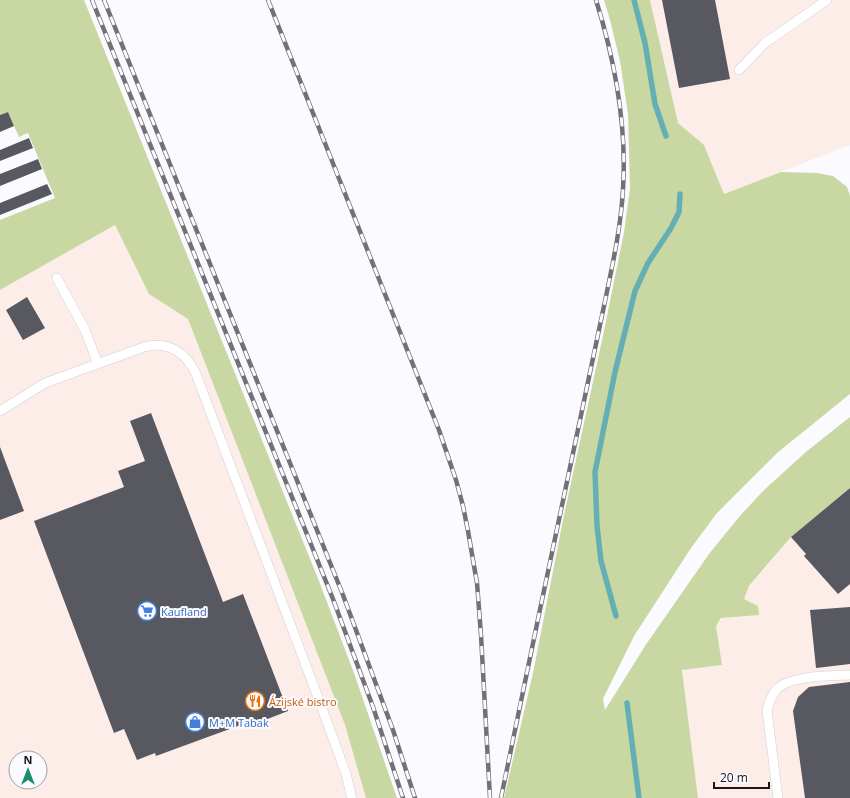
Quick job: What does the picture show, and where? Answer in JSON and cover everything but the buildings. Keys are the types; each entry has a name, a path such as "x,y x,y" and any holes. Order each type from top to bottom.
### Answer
{"lane":[{"path":"739,70 765,42 827,0"},
{"path":"57,278 85,330 98,364"},
{"path":"0,411 45,383 144,347 164,345 184,355 192,366 319,700 346,774 352,798"},
{"path":"778,798 767,710 770,699 776,690 786,682 802,679 850,675"}],"shaded area":[{"path":"650,0 850,0 850,145 724,194 704,145 678,123"},
{"path":"115,225 149,294 188,319 345,725 366,798 0,798 0,290"},
{"path":"850,468 850,798 698,798 682,670 721,665 716,626"}],"green space":[{"path":"0,0 84,0 317,576 354,673 397,798 366,798 345,725 188,319 149,294 115,225 0,290 0,220 55,198 28,133 19,137 8,112 0,115"},
{"path":"604,0 650,0 678,123 704,145 724,194 781,172 817,173 833,176 847,187 850,196 850,394 777,453 717,513 691,548 634,636 603,699 605,710 647,643 709,554 739,517 763,491 807,451 850,417 850,488 791,537 749,586 744,599 758,606 759,615 721,618 716,626 722,665 682,670 698,798 504,798 533,673 564,515 604,331 624,232 630,188 628,114 620,61"}],"waterway":[{"path":"634,0 645,43 655,104 666,136"},
{"path":"616,616 601,561 597,526 595,472 615,372 635,291 648,263 671,228 679,212 680,194"},
{"path":"627,703 639,798"}],"railway":[{"path":"92,0 333,599 373,707 403,798"},
{"path":"104,0 343,595 393,730 415,798"},
{"path":"268,0 439,430 456,480 463,506 477,583 490,798"},
{"path":"501,798 616,248 620,218 624,165 621,117 609,46 596,0"}],"place":[{"name":"Kaufland","path":"147,611"},
{"name":"Ázijské bistro","path":"255,701"},
{"name":"M+M Tabak","path":"195,722"}]}
